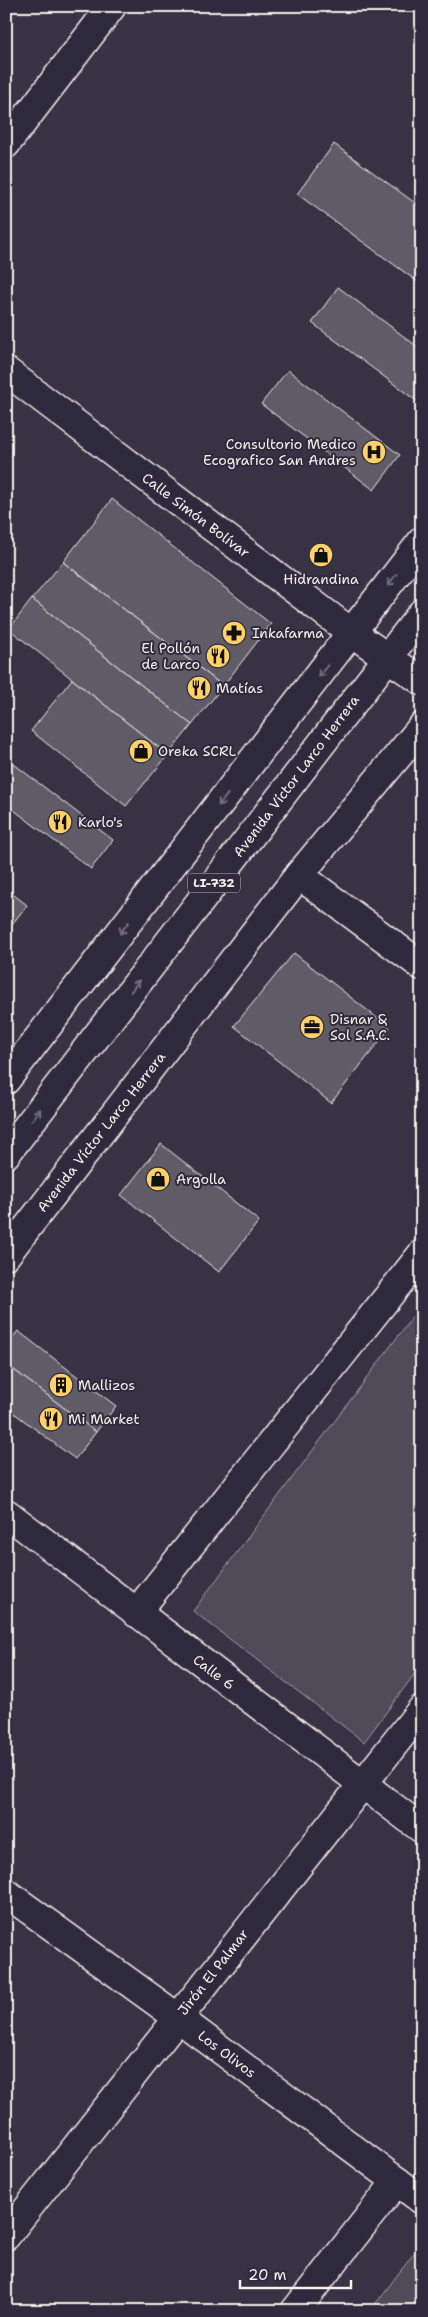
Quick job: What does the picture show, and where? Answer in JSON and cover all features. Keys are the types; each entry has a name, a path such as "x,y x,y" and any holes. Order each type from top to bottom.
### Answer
{"street":[{"path":"6,144 112,6"},
{"name":"Calle Simón Bolívar","path":"6,371 352,633 422,681"},
{"name":"LI-732","path":"6,1080 422,541"},
{"name":"Avenida Víctor Larco Herrera","path":"6,1154 422,613"},
{"name":"Avenida Víctor Larco Herrera","path":"6,1255 299,874 422,728"},
{"path":"299,874 422,966"},
{"path":"136,1613 422,1254"},
{"name":"Calle 6","path":"6,1514 422,1830"},
{"name":"Jirón El Palmar","path":"6,2236 422,1710"},
{"name":"Los Olivos","path":"6,1893 178,2017 422,2200"},
{"path":"295,2311 397,2181"}],"shaded area":[{"path":"422,1304 422,1664 364,1742 193,1611"},
{"path":"421,2244 422,2311 370,2311"}],"building":[{"path":"334,144 422,208 422,285 297,194"},
{"path":"338,287 422,350 422,405 312,323"},
{"path":"288,370 400,455 374,490 261,404"},
{"path":"112,499 271,624 223,686 63,562"},
{"path":"63,562 223,686 192,725 32,599"},
{"path":"32,599 192,725 168,755 9,629"},
{"path":"72,679 168,755 126,806 31,731"},
{"name":"Karlo's","path":"6,758 113,840 91,869 6,804"},
{"path":"6,889 27,905 6,932"},
{"name":"Disnar & Sol S.A.C.","path":"294,953 390,1028 331,1103 234,1026"},
{"path":"161,1144 259,1221 219,1272 121,1195"},
{"name":"Mallizos","path":"18,1331 116,1406 96,1432 6,1364 6,1346"},
{"name":"Mi Market","path":"6,1364 96,1432 75,1459 6,1407"}],"place":[{"name":"Consultorio Medico Ecografico San Andres","path":"374,452"},
{"name":"Hidrandina","path":"321,555"},
{"name":"Inkafarma","path":"234,633"},
{"name":"El Pollón de Larco","path":"218,656"},
{"name":"Matías","path":"199,688"},
{"name":"Oreka SCRL","path":"141,751"},
{"name":"Karlo's","path":"60,822"},
{"name":"Disnar & Sol S.A.C.","path":"312,1027"},
{"name":"Argolla","path":"158,1179"},
{"name":"Mallizos","path":"61,1385"},
{"name":"Mi Market","path":"51,1419"}]}
